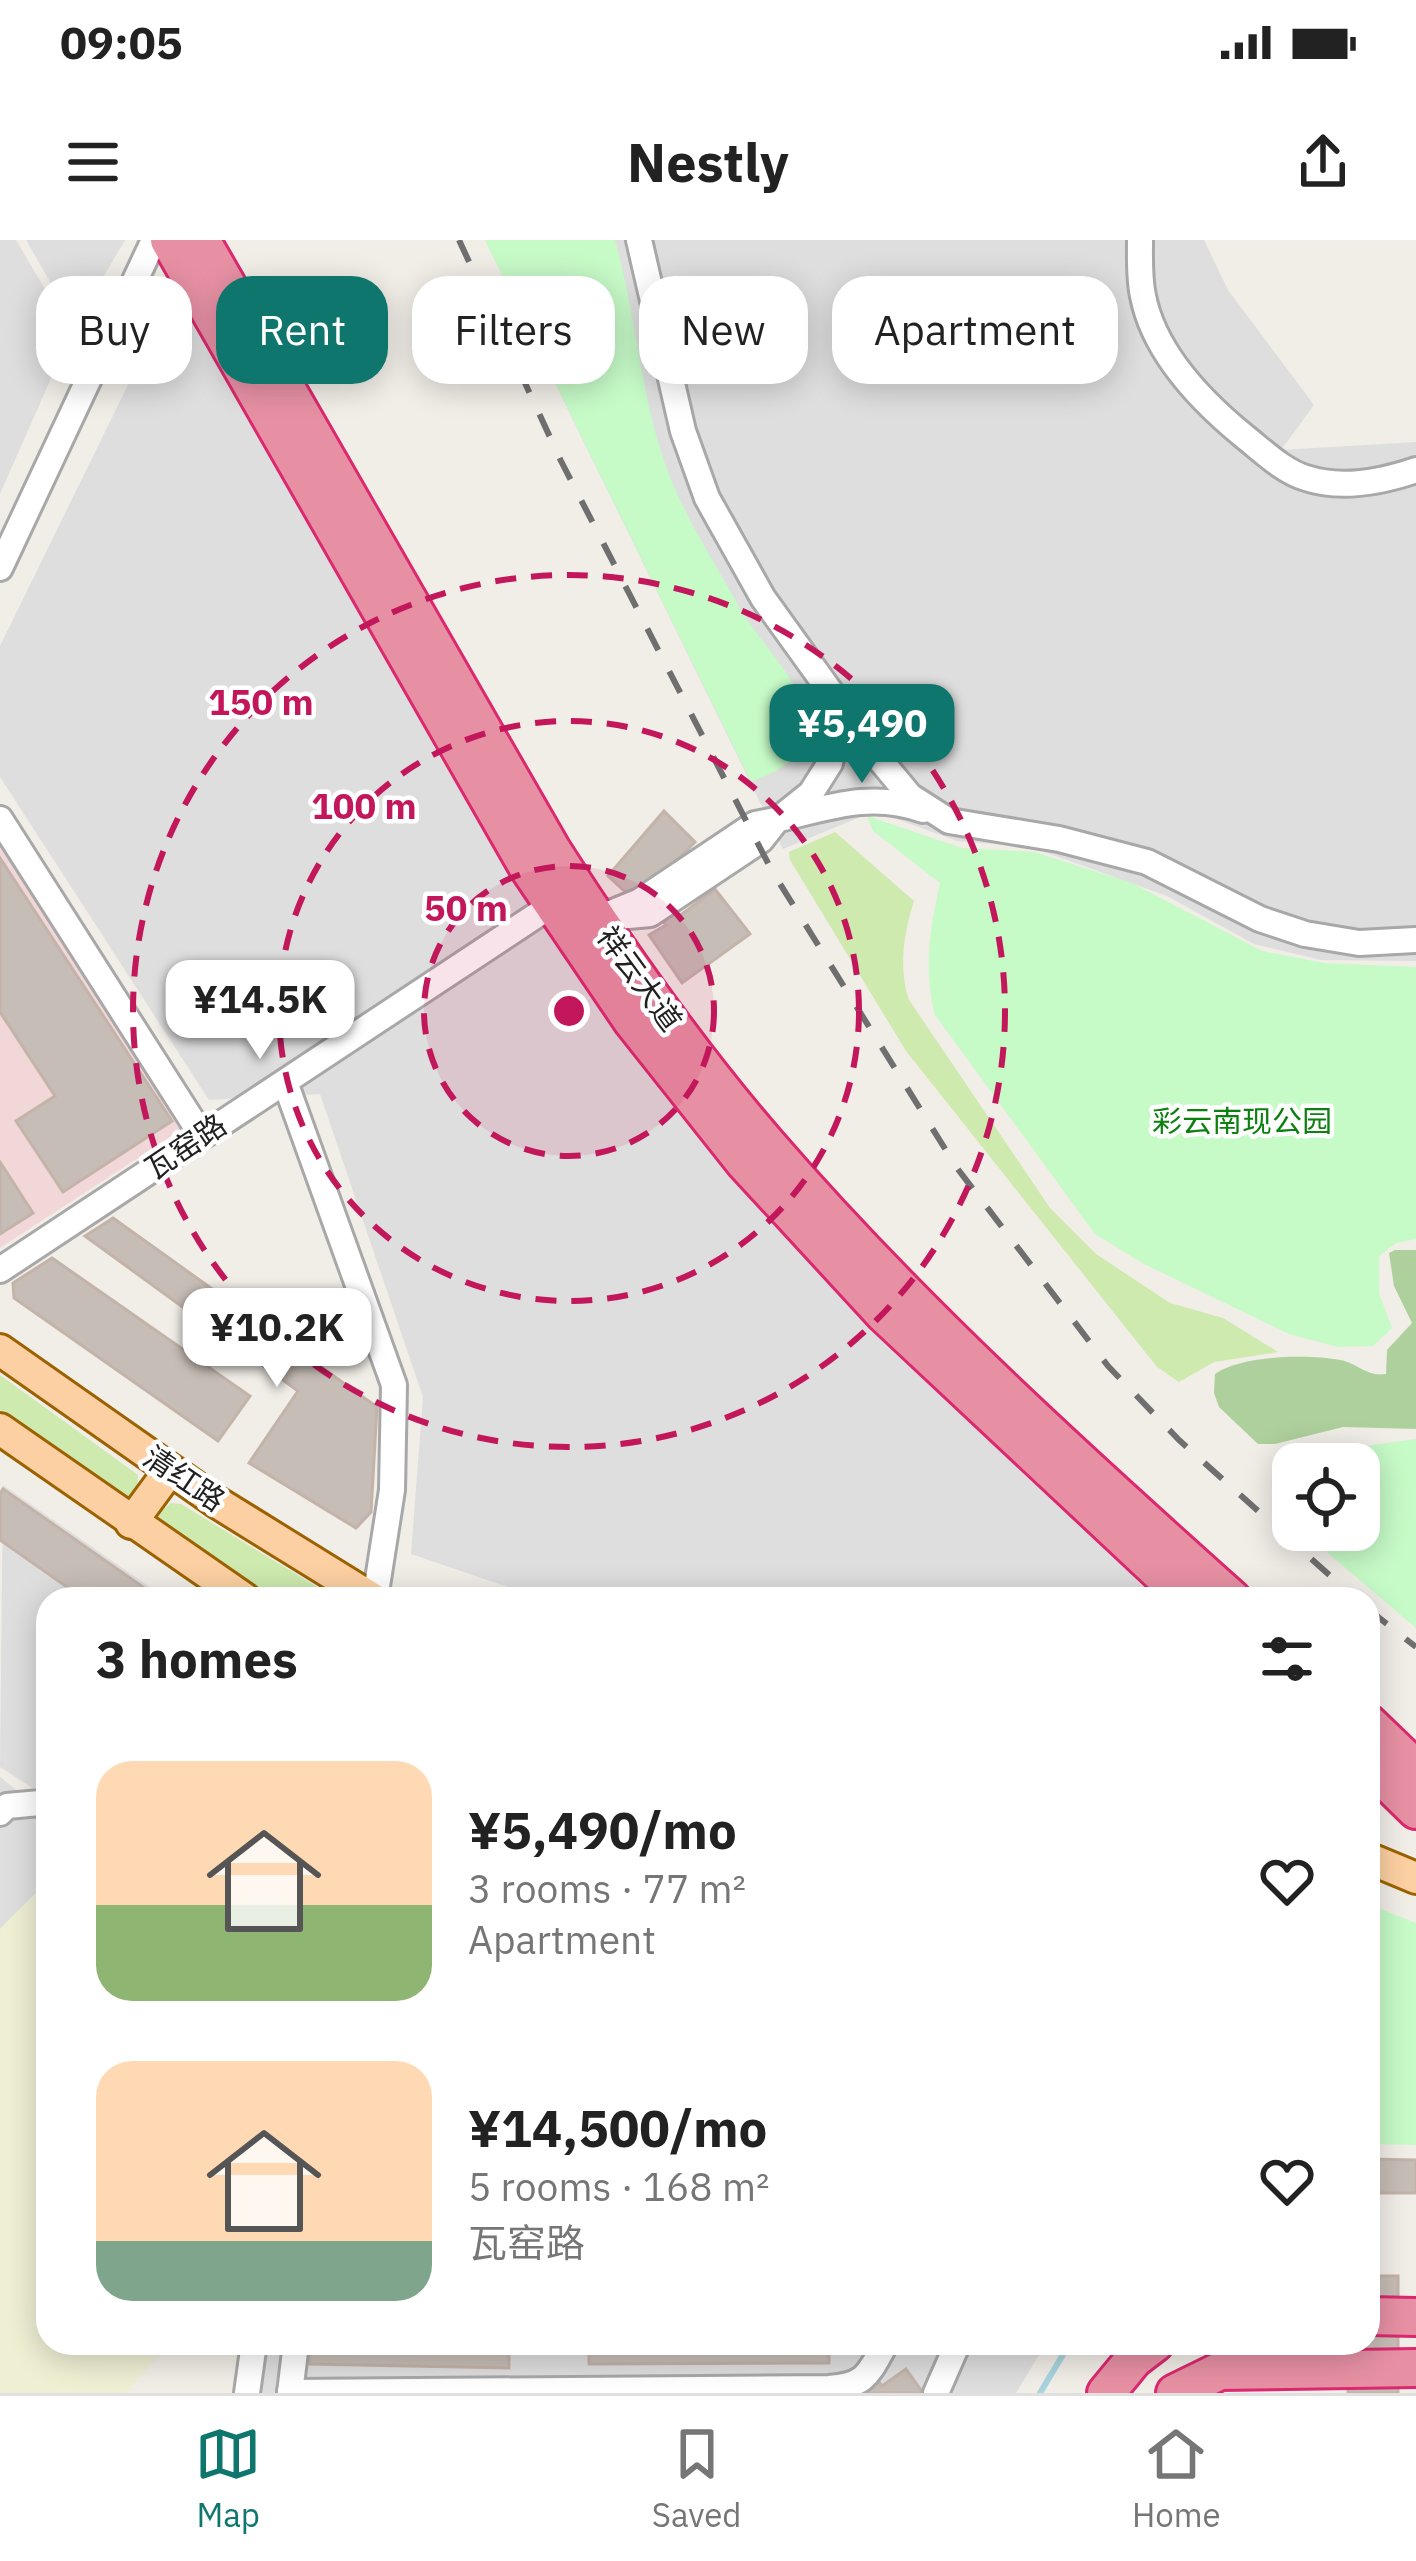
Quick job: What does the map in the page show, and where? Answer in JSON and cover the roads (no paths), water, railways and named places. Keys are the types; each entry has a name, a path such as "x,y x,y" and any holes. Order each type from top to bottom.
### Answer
{"highway":[{"name":"祥云大道","path":"169,240 552,904 675,1077 778,1201 941,1370 1175,1587"},
{"name":"祥云大道","path":"201,240 596,919 711,1076 815,1198 961,1349 1219,1587"},
{"path":"552,904 596,919"},
{"path":"1380,1749 1396,1783"},
{"path":"1380,2316 1416,2317"},
{"path":"1106,2393 1139,2355"},
{"path":"1175,2393 1220,2371 1416,2368"}],"main road":[{"name":"清红路","path":"0,1350 274,1540 354,1587"},
{"path":"0,1430 227,1587"},
{"path":"131,1522 170,1470"},
{"path":"1380,1854 1416,1854"},
{"path":"1380,1860 1416,1878"}],"street":[{"path":"0,568 154,240"},
{"path":"639,240 683,431 707,498 754,584 830,692 897,782 935,815"},
{"path":"1139,240 1142,295 1149,317 1190,383 1226,421 1279,464 1309,479 1347,484 1416,470"},
{"path":"776,821 812,793 830,763 835,723 830,692"},
{"path":"596,919 640,902 755,824 860,800 901,803 970,826 1120,853 1169,871 1260,919 1305,934 1359,943 1416,940"},
{"path":"0,819 202,1136"},
{"name":"瓦窑路","path":"0,1270 552,904"},
{"path":"285,1082 394,1385 395,1460 376,1587"},
{"path":"0,1814 8,1805 36,1803"},
{"path":"248,2393 253,2355"},
{"path":"295,2355 290,2392 850,2386 866,2378 879,2355"},
{"path":"936,2393 953,2355"}],"waterway":[{"path":"1040,2393 1063,2355"}],"railway":[{"path":"459,240 561,461 772,871 957,1168 1108,1366 1179,1440 1343,1587"},
{"path":"1380,1618 1416,1647"}],"park label":[{"name":"彩云南现公园","path":"1242,1122"}]}
